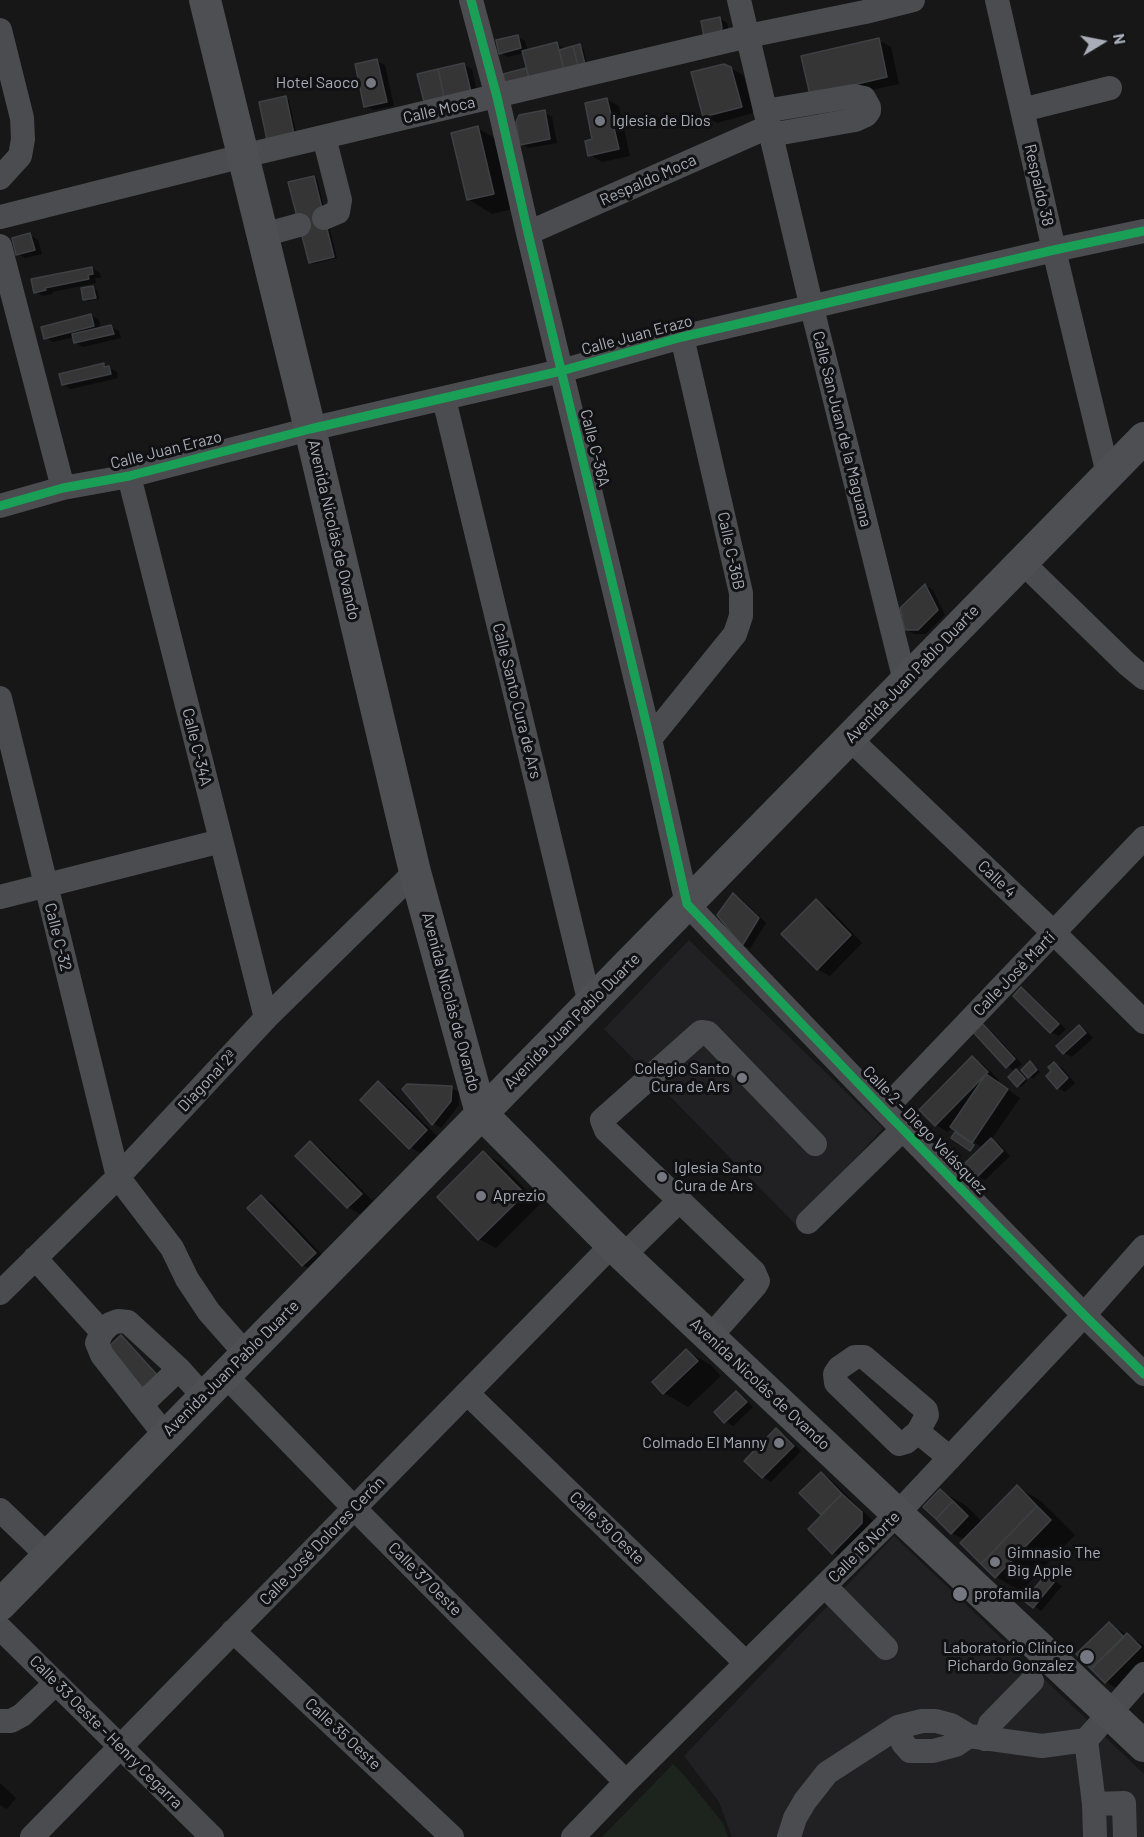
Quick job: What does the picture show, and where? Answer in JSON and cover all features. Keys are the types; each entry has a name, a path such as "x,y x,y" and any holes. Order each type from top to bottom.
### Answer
{"main road":[{"name":"Avenida Nicolás de Ovando","path":"205,0 415,872 481,1113 617,1250 1144,1746"},
{"name":"Avenida Juan Pablo Duarte","path":"0,1605 1144,438"}],"street":[{"name":"Calle C-36A","path":"471,0 497,97 687,904"},
{"name":"Calle San Juan de la Maguana","path":"739,0 812,308 905,681"},
{"name":"Calle Moca","path":"0,217 243,156 748,36 863,6 914,0"},
{"name":"Respaldo 38","path":"998,0 1054,250 1108,474"},
{"path":"0,30 22,118 23,139 20,156 0,178"},
{"path":"1022,110 1110,88"},
{"name":"Respaldo Moca","path":"528,233 768,124"},
{"path":"324,137 340,200 338,212 324,218"},
{"path":"263,235 299,225"},
{"name":"Calle Juan Erazo","path":"0,506 63,488 129,476 309,429 561,371 682,337 1144,231"},
{"path":"0,246 63,488"},
{"name":"Calle C-36B","path":"650,739 735,634 741,616 741,593 682,337"},
{"name":"Calle Santo Cura de Ars","path":"444,399 590,1004"},
{"name":"Calle C-34A","path":"129,476 266,1018"},
{"path":"1022,562 1144,678"},
{"name":"Calle C-32","path":"0,698 118,1177"},
{"name":"Calle 4","path":"849,738 1144,1022"},
{"name":"Calle José Martí","path":"884,1110 1144,838"},
{"path":"0,897 220,842"},
{"name":"Diagonal 2ª","path":"0,1293 118,1177 266,1018 415,872"},
{"name":"Calle 2 - Diego Velásquez","path":"687,904 884,1110 1144,1374"},
{"path":"710,1337 755,1286 758,1281 754,1272 606,1130 602,1120 701,1032 708,1034 815,1144"},
{"path":"808,1222 903,1129"},
{"path":"118,1177 172,1248 209,1312 225,1375 178,1370 128,1322 118,1321 110,1324 102,1332 97,1343 102,1355 165,1436"},
{"name":"Calle José Dolores Cerón","path":"32,1837 467,1393 617,1250 680,1200"},
{"name":"Calle 16 Norte","path":"573,1837 898,1514 1084,1315 1144,1247"},
{"path":"35,1258 102,1332"},
{"path":"141,1405 178,1370"},
{"name":"Calle 37 Oeste","path":"225,1375 626,1782"},
{"name":"Calle 39 Oeste","path":"467,1393 746,1663"},
{"path":"918,1432 950,1458"},
{"path":"0,1510 48,1556"},
{"path":"825,1586 886,1648"},
{"name":"Calle 33 Oeste - Henry Cegarra","path":"0,1628 212,1837"},
{"name":"Calle 35 Oeste","path":"233,1631 452,1837"},
{"path":"789,1837 795,1818 805,1801 827,1773 898,1727 903,1743 910,1750 933,1751 977,1737 1042,1746 1086,1740 1144,1674"},
{"path":"977,1737 1032,1681"},
{"path":"0,1721 11,1721 22,1715 56,1683"},
{"path":"1086,1740 1094,1804 1095,1837"},
{"path":"1094,1804 1124,1803 1125,1837"}],"shaded area":[{"name":"Colegio Santo Cura de Ars","path":"689,940 883,1128 796,1225 604,1029"},
{"path":"894,1536 1144,1774 1144,1837 732,1837 719,1802 684,1756"},
{"path":"673,1764 723,1823 728,1837 602,1837"}],"building":[{"path":"720,17 722,28 719,33 704,37 701,21"},
{"path":"518,35 521,48 499,54 496,40"},
{"path":"879,38 887,77 810,95 801,56"},
{"path":"557,42 564,69 529,78 522,51"},
{"path":"580,44 585,64 578,66 573,46"},
{"path":"573,46 578,66 564,69 559,50"},
{"name":"Hotel Saoco","path":"377,59 387,102 364,107 355,64"},
{"path":"464,63 471,92 445,102 438,69"},
{"path":"724,64 731,67 742,107 703,117 691,72"},
{"path":"526,68 529,78 506,84 503,74"},
{"path":"438,69 445,102 425,106 417,74"},
{"path":"286,96 294,134 267,140 259,102"},
{"name":"Iglesia de Dios","path":"607,98 619,149 588,156 585,141 592,139 585,103"},
{"path":"545,110 550,139 520,145 516,122 519,115"},
{"path":"478,126 494,194 467,200 451,133"},
{"path":"314,176 334,257 309,263 288,182"},
{"path":"30,233 35,250 16,255 12,238"},
{"path":"92,267 93,274 88,275 89,279 45,288 46,290 34,293 31,279"},
{"path":"93,286 96,298 83,300 81,288"},
{"path":"91,314 94,326 44,339 41,327"},
{"path":"111,325 114,334 74,343 72,334"},
{"path":"104,363 104,367 109,366 111,374 62,385 59,374"},
{"path":"925,584 938,610 918,630 905,630 900,608"},
{"path":"733,893 759,918 742,946 717,915"},
{"path":"816,899 851,935 817,970 781,934"},
{"path":"1021,987 1059,1024 1050,1033 1013,996"},
{"path":"981,1022 1015,1059 1006,1068 972,1031"},
{"path":"1079,1025 1086,1033 1063,1054 1056,1046"},
{"path":"972,1056 988,1072 935,1126 919,1110"},
{"path":"1030,1061 1037,1070 1028,1078 1021,1070"},
{"path":"1054,1062 1068,1078 1057,1089 1046,1076 1051,1071 1048,1067"},
{"path":"1016,1069 1025,1079 1017,1087 1008,1077"},
{"path":"986,1074 1008,1089 972,1143 950,1127"},
{"path":"378,1081 427,1130 409,1149 360,1100"},
{"path":"407,1084 452,1086 451,1101 432,1125 402,1089"},
{"path":"955,1132 974,1145 970,1151 951,1138"},
{"path":"991,1138 1003,1151 977,1177 964,1164"},
{"path":"310,1141 362,1194 347,1208 295,1156"},
{"name":"Aprezio","path":"483,1151 525,1194 478,1240 437,1197"},
{"path":"261,1195 316,1253 302,1266 247,1208"},
{"path":"121,1335 159,1377 144,1391 106,1349"},
{"path":"686,1349 698,1361 663,1394 652,1382"},
{"path":"736,1391 747,1402 724,1423 714,1412"},
{"path":"776,1428 794,1446 762,1478 744,1461"},
{"path":"821,1472 842,1494 821,1515 799,1493"},
{"path":"1017,1485 1037,1506 981,1564 960,1543"},
{"path":"940,1489 953,1501 936,1519 923,1507"},
{"path":"842,1494 862,1512 862,1523 832,1554 808,1529"},
{"path":"953,1501 968,1516 951,1534 936,1519"},
{"path":"1037,1506 1051,1520 995,1578 981,1564"},
{"path":"1047,1573 1055,1581 1033,1608 1024,1601"},
{"path":"1109,1622 1124,1637 1091,1669 1076,1654"},
{"path":"1127,1633 1141,1647 1105,1683 1091,1669"}],"cycle path":[{"path":"471,0 497,97 687,904 884,1110 1144,1374"},
{"path":"0,506 63,488 129,476 310,429 561,371 682,337 1144,231"}],"place":[{"name":"Hotel Saoco","path":"371,83"},
{"name":"Iglesia de Dios","path":"600,121"},
{"name":"Colegio Santo Cura de Ars","path":"742,1078"},
{"name":"Iglesia Santo Cura de Ars","path":"662,1177"},
{"name":"Aprezio","path":"481,1196"},
{"name":"Colmado El Manny","path":"779,1443"},
{"name":"Gimnasio The Big Apple","path":"995,1562"},
{"name":"profamila","path":"960,1594"},
{"name":"Laboratorio Clínico Pichardo Gonzalez","path":"1087,1657"}]}
